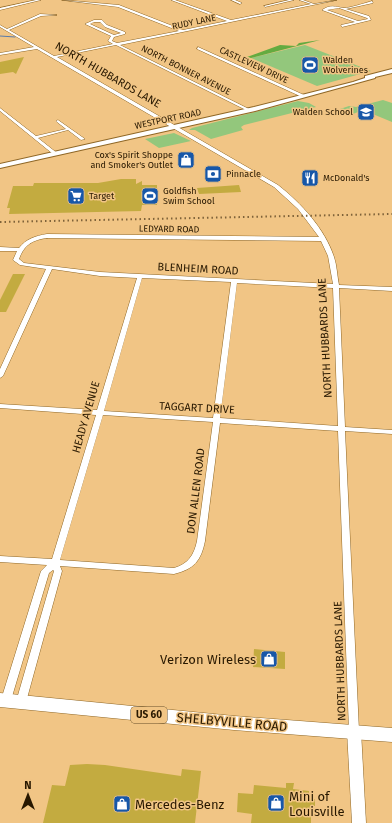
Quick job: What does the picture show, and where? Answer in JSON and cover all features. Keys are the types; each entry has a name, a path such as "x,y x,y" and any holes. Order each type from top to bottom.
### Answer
{"main road":[{"name":"WESTPORT ROAD","path":"0,166 176,128 355,83 392,71"},
{"name":"SHELBYVILLE ROAD","path":"9,701 234,723 392,735"}],"street":[{"path":"0,9 40,0"},
{"path":"63,0 118,5 184,31"},
{"path":"172,0 230,21"},
{"path":"232,0 241,3"},
{"path":"265,6 293,0"},
{"path":"300,0 326,8 344,8 372,2"},
{"name":"RUDY LANE","path":"54,57 336,0"},
{"path":"326,8 324,9 325,11 358,22"},
{"path":"342,26 370,19 344,8"},
{"path":"7,30 43,15 56,15"},
{"path":"114,36 88,24 94,21 101,21 106,26 124,33 114,36 110,41 117,44"},
{"name":"NORTH HUBBARDS LANE","path":"0,26 259,175 282,190 310,222 322,239 330,255 336,286 354,731"},
{"name":"NORTH BONNER AVENUE","path":"117,44 248,110"},
{"path":"0,54 37,48"},
{"name":"CASTLEVIEW DRIVE","path":"198,48 303,96"},
{"path":"0,109 55,153"},
{"path":"58,121 83,139"},
{"path":"35,137 70,129"},
{"name":"LEDYARD ROAD","path":"20,250 24,244 31,239 47,236 322,239"},
{"path":"0,249 20,250"},
{"name":"BLENHEIM ROAD","path":"20,250 16,260 18,263 50,268 140,276 392,289"},
{"path":"0,376 50,268"},
{"name":"HEADY AVENUE","path":"9,701 45,571 55,564 140,276"},
{"name":"DON ALLEN ROAD","path":"0,559 55,564 174,571 186,567 195,560 198,556 201,542 234,281"},
{"name":"TAGGART DRIVE","path":"0,406 392,432"},
{"name":"HEADY AVENUE","path":"9,701 58,571 55,564"},
{"path":"354,731 359,823"}],"green space":[{"path":"320,40 251,58 247,57 280,45 296,46 299,43"},
{"name":"Walden Wolverines","path":"305,45 371,71 317,86 251,58"},
{"path":"383,100 392,103 392,122 363,110 353,114 340,109 349,106 356,107"},
{"path":"298,101 309,103 316,107 244,125 241,127 243,130 211,139 195,130 189,130 192,128"},
{"path":"174,133 191,141 159,148 145,139"}],"building":[{"path":"24,57 16,74 13,72 0,74 0,62"},
{"name":"Target","path":"121,179 136,179 136,184 142,181 142,185 157,185 157,205 142,205 141,211 9,214 10,208 7,208 13,186 33,186 34,183 98,183"},
{"path":"239,185 241,192 199,194 197,188"},
{"path":"13,274 25,274 6,312 0,312 0,300"},
{"name":"Verizon Wireless","path":"254,649 285,652 285,669 253,667"},
{"name":"Mercedes-Benz","path":"70,765 105,765 181,776 182,769 201,771 195,823 43,823 52,785 65,786"},
{"name":"Mini of Louisville","path":"286,783 294,783 293,789 309,791 309,799 315,799 315,806 311,806 311,823 251,823 252,814 237,812 238,793 253,794 254,785 286,788"}],"waterway":[{"path":"0,36 15,37"}],"railway":[{"path":"0,222 392,214"}],"place":[{"name":"Walden Wolverines","path":"310,65"},
{"name":"Walden School","path":"366,112"},
{"name":"Cox's Spirit Shoppe and Smoker's Outlet","path":"186,160"},
{"name":"Pinnacle","path":"213,174"},
{"name":"McDonald's","path":"310,178"},
{"name":"Target","path":"76,196"},
{"name":"Goldfish Swim School","path":"150,196"},
{"name":"Verizon Wireless","path":"269,659"},
{"name":"Mini of Louisville","path":"276,803"},
{"name":"Mercedes-Benz","path":"122,804"}]}
